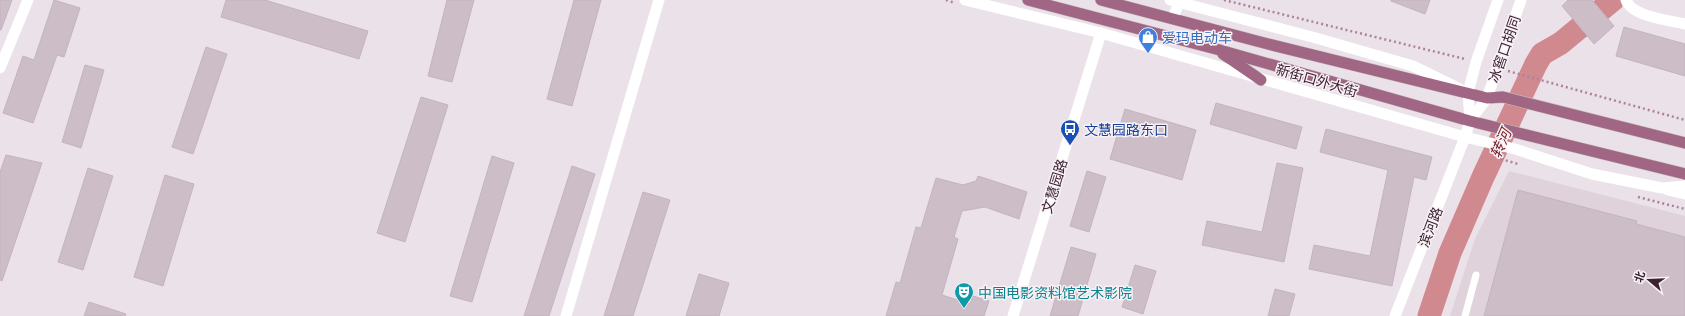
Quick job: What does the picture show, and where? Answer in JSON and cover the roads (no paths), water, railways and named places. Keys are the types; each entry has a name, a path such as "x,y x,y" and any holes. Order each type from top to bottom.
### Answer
{"main road":[{"name":"新街口外大街","path":"1028,0 1216,49 1470,121 1685,174"},
{"name":"新街口外大街","path":"1101,0 1268,44 1487,98 1503,96 1533,105 1685,143"},
{"path":"1216,49 1260,80"}],"street":[{"path":"0,68 28,0"},
{"path":"566,316 659,0"},
{"name":"新街口外大街","path":"965,0 1102,33 1260,80 1465,137 1515,149 1592,174 1685,194"},
{"name":"冰窖口胡同","path":"1470,121 1468,93 1476,62 1498,0"},
{"name":"冰窖口胡同","path":"1470,121 1487,98 1521,0"},
{"path":"1173,18 1176,1"},
{"name":"新街口外大街","path":"1176,1 1316,38 1413,66 1468,93"},
{"path":"1627,2 1637,12 1685,24"},
{"name":"文慧园路","path":"1013,316 1102,33"},
{"name":"滨河路","path":"1395,316 1470,121"},
{"name":"新街口外大街","path":"1662,188 1685,186"}],"lane":[{"path":"1465,316 1476,275"}],"waterway":[{"name":"转河","path":"1429,316 1450,253 1483,177 1536,64 1542,54 1561,43 1613,0"}],"place":[{"name":"爱玛电动车","path":"1148,54"},
{"name":"文慧园路东口","path":"1070,146"},
{"name":"中国电影资料馆艺术影院","path":"964,309"}]}
